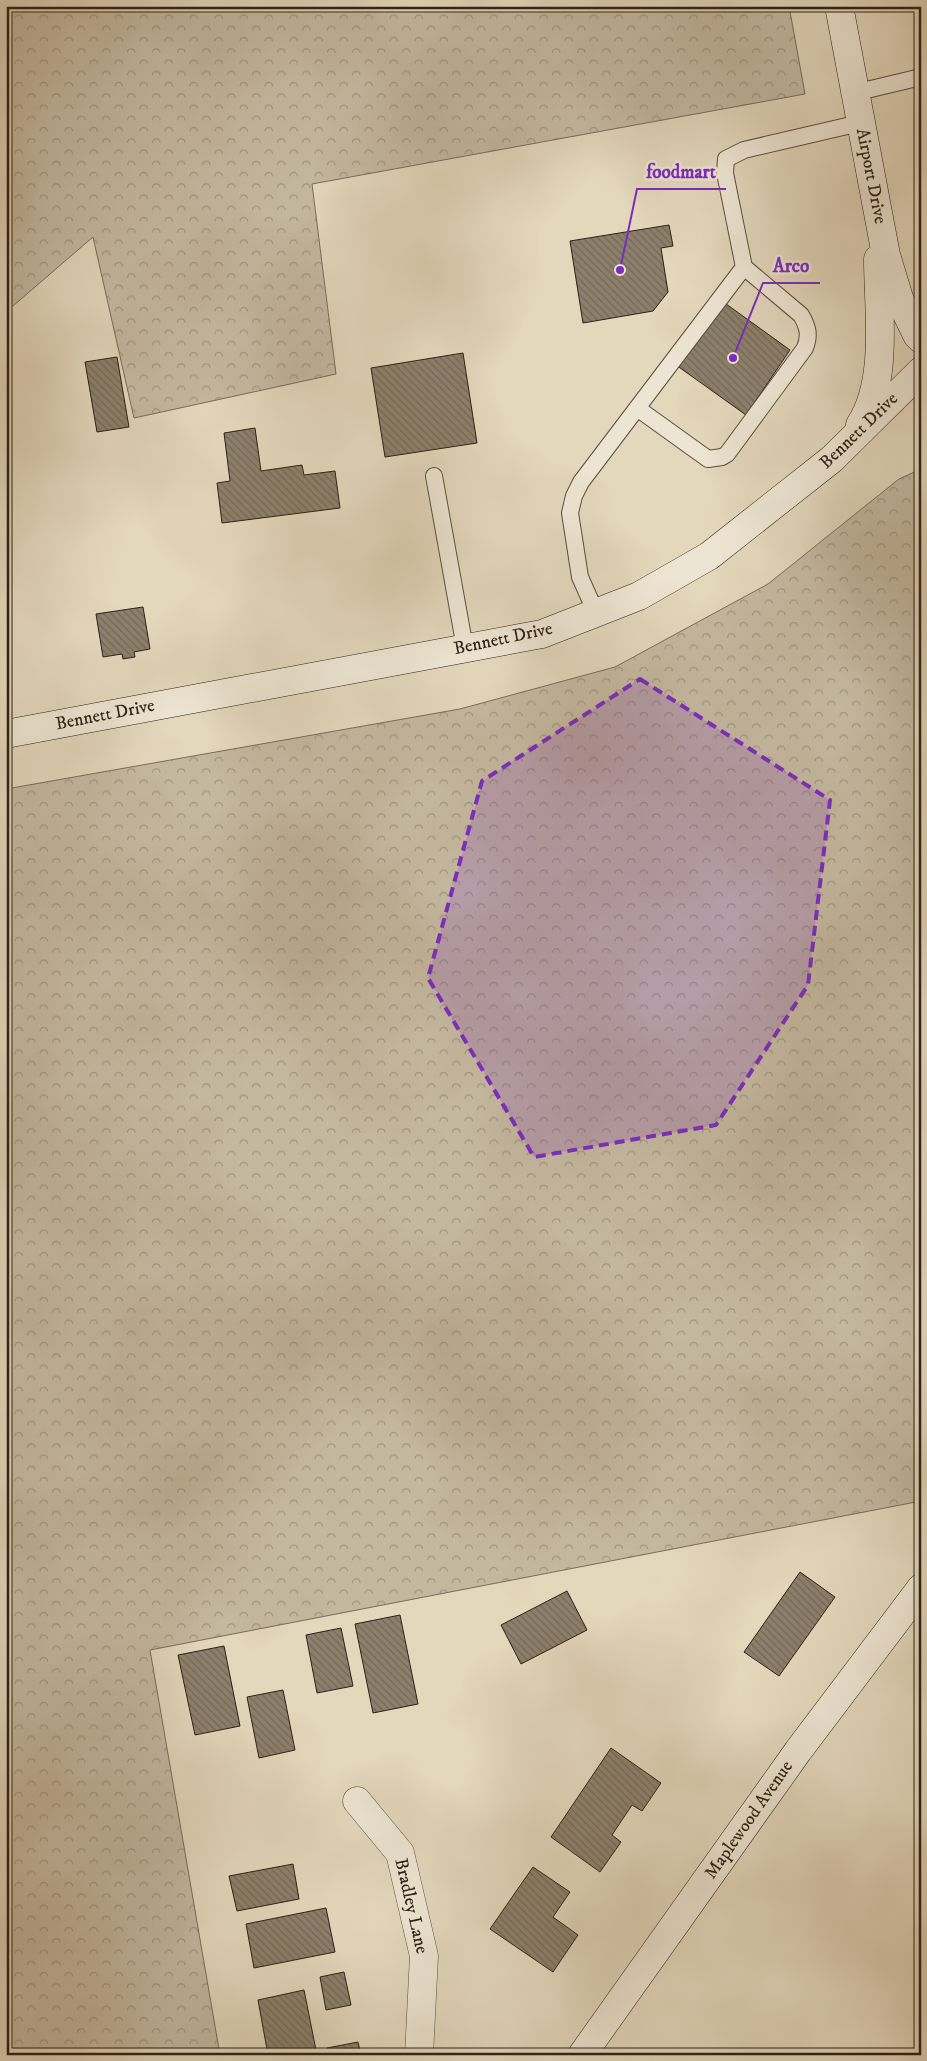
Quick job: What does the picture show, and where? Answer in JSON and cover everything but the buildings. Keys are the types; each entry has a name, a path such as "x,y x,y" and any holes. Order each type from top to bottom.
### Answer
{"main road":[{"name":"Airport Drive","path":"839,6 886,255 899,298 921,339"},
{"path":"848,443 864,418 873,396 877,377 879,352 877,213"},
{"name":"Bennett Drive","path":"6,734 542,634 639,596 709,556 832,459 921,371"},
{"name":"Maplewood Avenue","path":"582,2055 798,1751 921,1588"},
{"name":"Bradley Lane","path":"357,1801 400,1853 424,1956 419,2055"}],"lane":[{"path":"854,93 921,77"},
{"path":"636,408 708,459 722,458 727,454 805,348 809,337 807,326 801,315 744,267 725,173 726,159 744,150 860,123"},
{"path":"596,613 580,576 570,513 574,496 581,482 744,267"},
{"path":"434,476 465,648"}],"highlighted area":[{"path":"640,679 830,800 808,985 716,1125 534,1157 428,978 482,781"}],"green space":[{"path":"6,6 789,6 805,94 312,184 336,374 134,418 93,237 6,312"},
{"path":"921,469 921,1501 150,1650 220,2055 6,2055 6,789 460,709 615,667 768,584 899,479"}],"place":[{"name":"foodmart","path":"620,270"},
{"name":"Arco","path":"733,358"}]}
